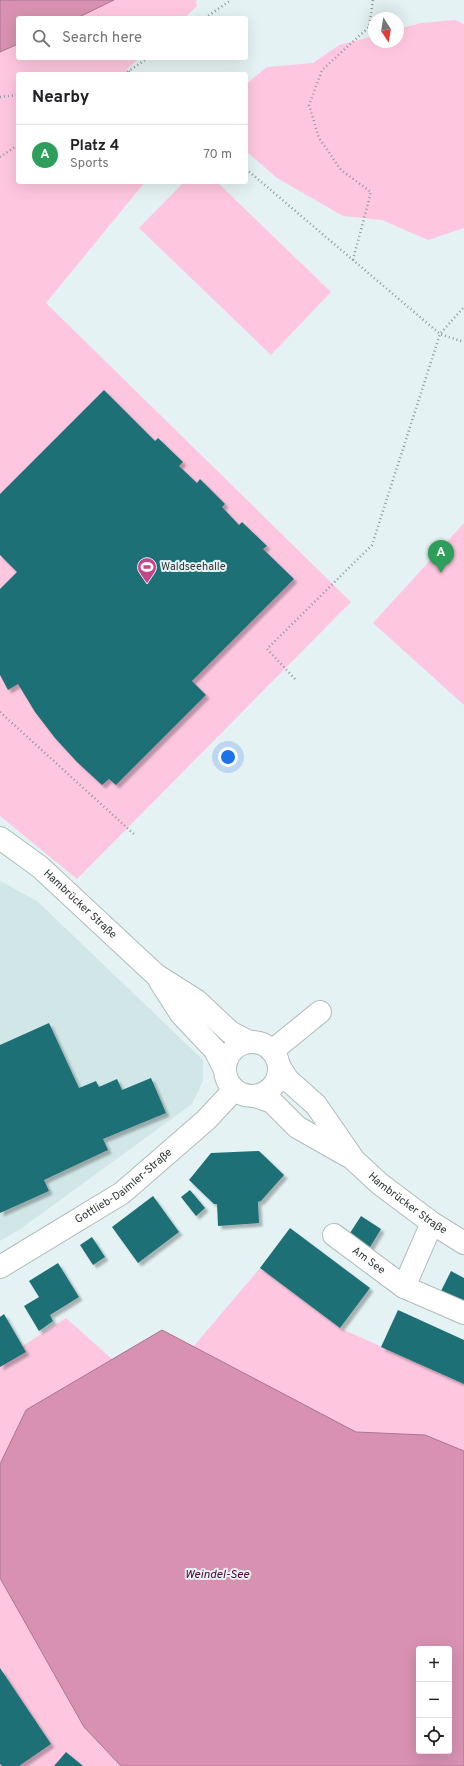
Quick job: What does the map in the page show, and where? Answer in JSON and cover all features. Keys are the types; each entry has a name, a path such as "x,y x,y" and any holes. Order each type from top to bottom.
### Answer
{"street":[{"name":"Hambrücker Straße","path":"0,838 40,867 156,975 197,1001 230,1032 249,1042 261,1044 275,1058 288,1080 316,1105 354,1160"},
{"name":"Hambrücker Straße","path":"156,975 181,1014 215,1050 224,1068 225,1076 244,1093 272,1102 298,1126 354,1160 380,1184 432,1223 464,1243"},
{"path":"244,1093 265,1093 273,1086 278,1076 275,1058 320,1012"},
{"path":"224,1068 226,1059 232,1051 239,1045 249,1042"},
{"name":"Gottlieb-Daimler-Straße","path":"0,1267 122,1193 206,1120 244,1093"},
{"path":"404,1287 432,1223"},
{"name":"Am See","path":"334,1234 404,1287 464,1314"}],"path":[{"path":"208,16 231,0"},
{"path":"353,260 371,192 340,170 319,138 309,105 322,70 369,27 373,0"},
{"path":"129,71 145,60"},
{"path":"0,97 16,95"},
{"path":"0,157 16,145"},
{"path":"248,171 440,334 464,342"},
{"path":"295,678 267,650 372,545 440,334 464,307"},
{"path":"0,712 136,836"}],"shaded area":[{"path":"114,0 196,0 197,6 186,16 81,16"},
{"path":"455,20 464,24 464,228 428,240 382,220 343,216 277,178 248,153 248,82 267,67 313,63 339,45 368,38 368,48 404,48 404,27 421,23"},
{"path":"16,45 16,60 137,60 126,70 128,72 16,72 16,184 143,184 46,303 351,602 77,879 0,816 0,52"},
{"path":"182,184 219,184 331,292 271,355 139,228"},
{"path":"464,523 464,705 373,623"},
{"path":"0,881 37,901 203,1060 203,1081 192,1104 19,1230 0,1241"},
{"path":"260,1268 340,1328 464,1384 464,1451 425,1435 356,1432 193,1347"},
{"path":"0,1315 21,1347 66,1318 112,1359 26,1410 0,1464"},
{"path":"0,1578 84,1727 121,1766 0,1766"}],"water":[{"path":"0,0 114,0 81,16 16,16 16,45 0,52"},
{"name":"Weindel-See","path":"162,1330 356,1432 425,1435 464,1451 464,1766 121,1766 84,1727 0,1578 0,1464 26,1410"}],"building":[{"name":"Waldseehalle","path":"104,390 155,441 158,438 183,462 179,466 197,483 200,479 225,504 222,507 239,525 242,522 267,546 263,549 294,579 192,681 206,695 116,785 109,779 102,785 77,762 55,738 35,712 18,684 8,690 0,675 0,589 17,572 0,555 0,494"},
{"path":"49,1023 79,1088 96,1081 99,1087 117,1079 122,1090 151,1078 166,1113 103,1139 108,1150 44,1180 49,1191 0,1213 0,1045"},
{"path":"259,1151 284,1175 261,1201 258,1202 259,1223 218,1226 217,1204 214,1204 189,1180 211,1153"},
{"path":"190,1190 205,1208 196,1216 181,1197"},
{"path":"153,1196 179,1232 138,1263 112,1227"},
{"path":"361,1216 381,1229 369,1249 348,1236"},
{"path":"290,1228 370,1288 340,1328 260,1268"},
{"path":"92,1237 105,1257 93,1265 80,1245"},
{"path":"58,1263 79,1297 50,1315 53,1321 39,1331 24,1306 39,1297 29,1281"},
{"path":"451,1271 464,1278 464,1300 462,1304 440,1293"},
{"path":"398,1310 464,1340 464,1384 381,1347"},
{"path":"4,1314 26,1352 0,1367 0,1317"},
{"path":"0,1668 51,1744 19,1766 2,1766 0,1764"},
{"path":"66,1752 83,1766 54,1766"}],"place":[{"name":"Platz 4","path":"441,573"},
{"name":"Waldseehalle","path":"147,584"}]}
